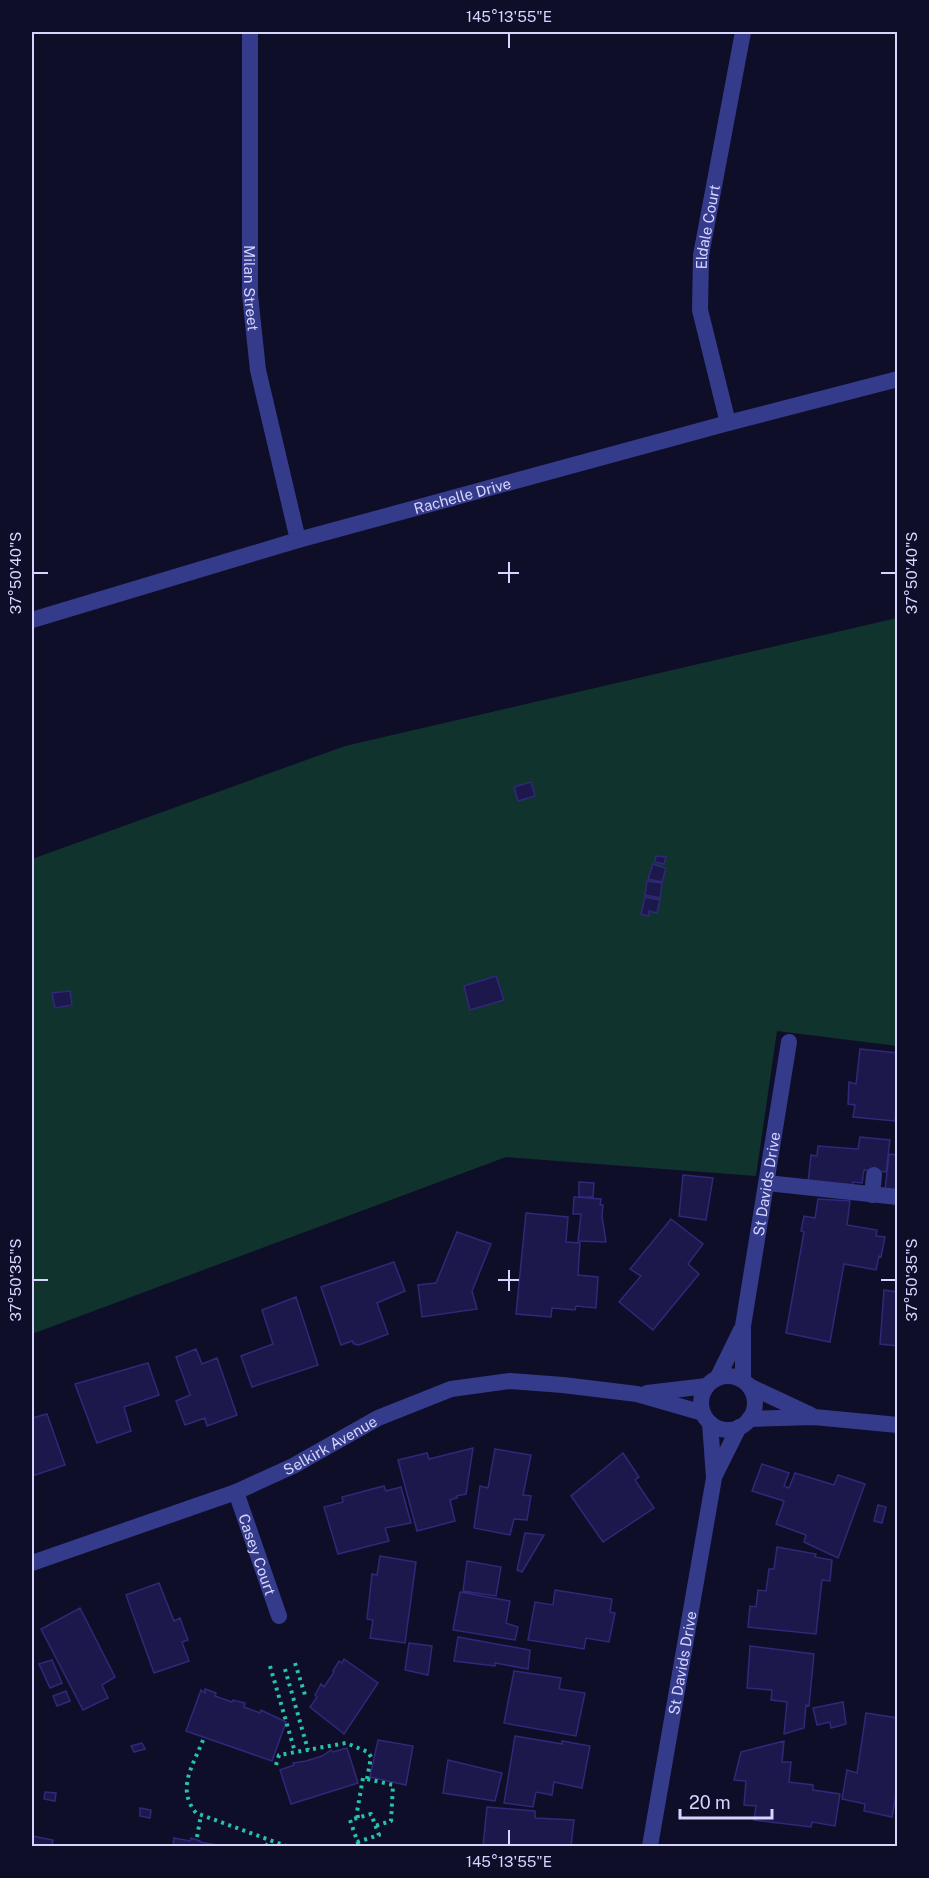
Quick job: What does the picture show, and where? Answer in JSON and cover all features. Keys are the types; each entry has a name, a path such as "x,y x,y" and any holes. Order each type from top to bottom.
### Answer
{"street":[{"name":"Milan Street","path":"250,32 250,295 258,370 298,540"},
{"name":"Eldale Court","path":"728,423 700,310 701,255 742,32"},
{"name":"Rachelle Drive","path":"32,620 298,540 897,379"},
{"name":"St Davids Drive","path":"746,1383 743,1326 789,1042"},
{"path":"872,1195 874,1175"},
{"path":"767,1183 897,1197"},
{"name":"St Davids Drive","path":"713,1382 743,1326"},
{"path":"814,1417 731,1376 713,1382 701,1398 706,1418 724,1429 744,1423 814,1417 897,1425"},
{"name":"Selkirk Avenue","path":"32,1563 236,1492 293,1466 378,1418 451,1389 510,1382 563,1385 637,1394 706,1418"},
{"name":"Selkirk Avenue","path":"637,1394 713,1382"},
{"path":"744,1423 754,1408 754,1397 746,1383"},
{"name":"St Davids Drive","path":"650,1846 714,1478 706,1418"},
{"name":"St Davids Drive","path":"714,1478 744,1423"},
{"name":"Casey Court","path":"236,1492 279,1616"}],"path":[{"path":"295,1663 306,1698"},
{"path":"270,1666 295,1752"},
{"path":"285,1669 308,1750"},
{"path":"203,1740 186,1785 186,1795 196,1813 286,1846"},
{"path":"276,1765 279,1755 346,1743 368,1752 371,1757 367,1779"},
{"path":"358,1818 363,1778 393,1785 391,1821 375,1826"},
{"path":"371,1814 379,1835 358,1844 350,1820 358,1818 371,1814"},
{"path":"197,1837 201,1815"},
{"path":"266,1846 270,1840"}],"green space":[{"path":"897,618 897,1046 777,1031 756,1176 506,1157 32,1334 32,859 345,746"}],"building":[{"path":"531,782 535,796 518,801 514,787"},
{"path":"656,856 666,857 664,864 655,862"},
{"path":"653,864 666,868 662,882 648,879"},
{"path":"647,881 662,883 660,898 645,895"},
{"path":"645,897 660,900 657,913 649,911 649,916 641,914"},
{"path":"496,976 504,1000 470,1010 464,986"},
{"path":"70,991 72,1005 55,1008 52,993"},
{"path":"860,1049 898,1053 898,1097 895,1121 853,1117 855,1105 848,1104 849,1082 856,1084"},
{"path":"860,1137 890,1140 886,1172 864,1170 862,1183 853,1182 853,1185 808,1183 811,1155 817,1156 818,1146 858,1149"},
{"path":"889,1154 898,1155 898,1191 885,1190"},
{"path":"683,1175 713,1178 706,1220 679,1216"},
{"path":"579,1182 594,1183 593,1197 579,1197"},
{"path":"574,1197 601,1199 606,1242 578,1241 581,1214 573,1214"},
{"path":"818,1199 850,1201 847,1225 877,1230 876,1236 885,1237 876,1270 844,1264 830,1342 786,1333 804,1232 801,1231 804,1216 815,1218"},
{"path":"526,1213 568,1217 566,1242 580,1243 578,1275 598,1277 596,1308 576,1306 575,1310 552,1308 551,1317 516,1314"},
{"path":"671,1219 703,1244 688,1264 699,1274 653,1330 619,1302 641,1276 630,1269"},
{"path":"457,1232 491,1244 472,1291 477,1309 422,1317 418,1285 436,1283"},
{"path":"394,1262 405,1291 377,1303 388,1334 359,1345 352,1341 341,1345 321,1287"},
{"path":"884,1290 898,1292 898,1346 880,1344"},
{"path":"296,1297 318,1365 252,1387 241,1356 273,1344 262,1310"},
{"path":"196,1349 202,1364 217,1358 237,1415 207,1426 205,1418 185,1425 176,1401 190,1395 176,1357"},
{"path":"148,1363 159,1395 124,1407 131,1431 97,1443 75,1384"},
{"path":"47,1414 65,1465 32,1476 32,1418"},
{"path":"473,1448 466,1494 450,1500 455,1521 417,1531 398,1460 427,1453 429,1459"},
{"path":"495,1449 531,1455 523,1495 531,1496 527,1520 514,1519 510,1535 474,1528 480,1486 488,1488"},
{"path":"623,1453 639,1477 635,1480 654,1508 603,1542 571,1496"},
{"path":"762,1464 789,1473 784,1486 789,1488 795,1473 834,1485 838,1475 865,1484 838,1558 804,1542 806,1535 776,1524 784,1501 752,1491"},
{"path":"384,1486 386,1491 401,1487 411,1523 385,1528 389,1541 338,1554 324,1507 343,1502 342,1497"},
{"path":"878,1505 886,1507 882,1523 874,1521"},
{"path":"525,1533 544,1535 522,1572 517,1570"},
{"path":"777,1547 816,1554 815,1557 832,1560 830,1581 822,1580 816,1634 748,1627 750,1606 756,1607 758,1590 766,1591 769,1569 774,1569"},
{"path":"380,1556 416,1562 405,1643 370,1638 373,1620 367,1619 372,1574 377,1575"},
{"path":"467,1561 501,1567 496,1596 463,1591"},
{"path":"159,1583 174,1621 180,1618 188,1640 182,1642 189,1661 154,1673 126,1595"},
{"path":"555,1590 612,1599 610,1612 615,1613 609,1642 586,1638 584,1649 528,1640 535,1602 553,1605"},
{"path":"460,1592 510,1601 506,1623 518,1627 515,1640 453,1630"},
{"path":"80,1608 115,1677 102,1685 108,1698 83,1710 41,1629"},
{"path":"458,1637 530,1650 528,1669 495,1663 495,1666 454,1661"},
{"path":"409,1643 432,1646 428,1675 405,1670"},
{"path":"750,1646 814,1654 809,1706 806,1705 804,1728 784,1734 787,1702 771,1700 772,1690 747,1688"},
{"path":"344,1659 378,1683 344,1734 310,1707 317,1697 315,1695 321,1684 324,1687 339,1661 342,1663"},
{"path":"52,1660 62,1683 50,1688 39,1664"},
{"path":"514,1671 561,1678 559,1689 585,1693 576,1736 504,1723"},
{"path":"205,1689 216,1693 215,1696 232,1702 233,1700 245,1703 244,1707 260,1713 261,1710 286,1722 272,1761 186,1731 201,1690 205,1693"},
{"path":"66,1691 70,1701 57,1706 53,1696"},
{"path":"843,1702 846,1724 831,1728 830,1722 817,1725 813,1708"},
{"path":"866,1713 898,1718 898,1784 892,1817 864,1811 865,1804 842,1799 847,1770 857,1773"},
{"path":"515,1736 590,1746 582,1788 554,1782 552,1795 536,1792 533,1807 504,1803"},
{"path":"378,1740 413,1746 406,1785 370,1777"},
{"path":"784,1741 782,1762 791,1762 789,1782 813,1785 813,1790 840,1794 835,1826 812,1822 811,1827 754,1820 756,1806 744,1805 746,1781 734,1780 741,1752"},
{"path":"142,1743 145,1749 134,1752 131,1746"},
{"path":"347,1748 358,1783 291,1804 280,1770 294,1765 293,1763 322,1756 331,1750 333,1752"},
{"path":"448,1760 502,1773 495,1801 443,1793"},
{"path":"45,1792 56,1793 55,1801 44,1799"},
{"path":"487,1807 535,1811 535,1818 574,1820 571,1846 483,1846"},
{"path":"140,1808 151,1810 150,1818 140,1816"},
{"path":"32,1836 53,1840 52,1846 32,1846"},
{"path":"174,1838 190,1841 191,1838 223,1846 173,1846"}]}
